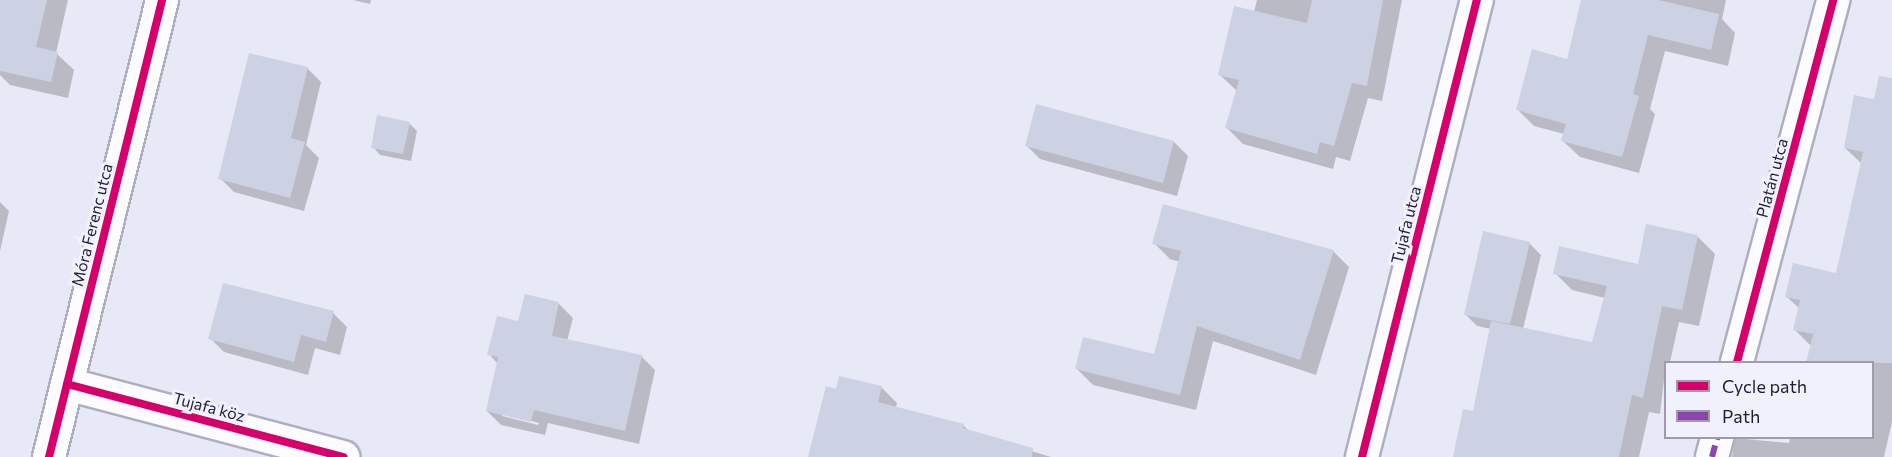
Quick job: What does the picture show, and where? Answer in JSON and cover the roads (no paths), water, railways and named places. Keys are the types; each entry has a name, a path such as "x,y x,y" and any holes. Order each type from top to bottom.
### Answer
{"street":[{"name":"Móra Ferenc utca","path":"49,457 162,0"},
{"name":"Tujafa utca","path":"1362,457 1477,0"},
{"name":"Platán utca","path":"1738,361 1833,0"},
{"name":"Tujafa köz","path":"67,384 344,457"},
{"path":"1712,457 1717,439"}]}
